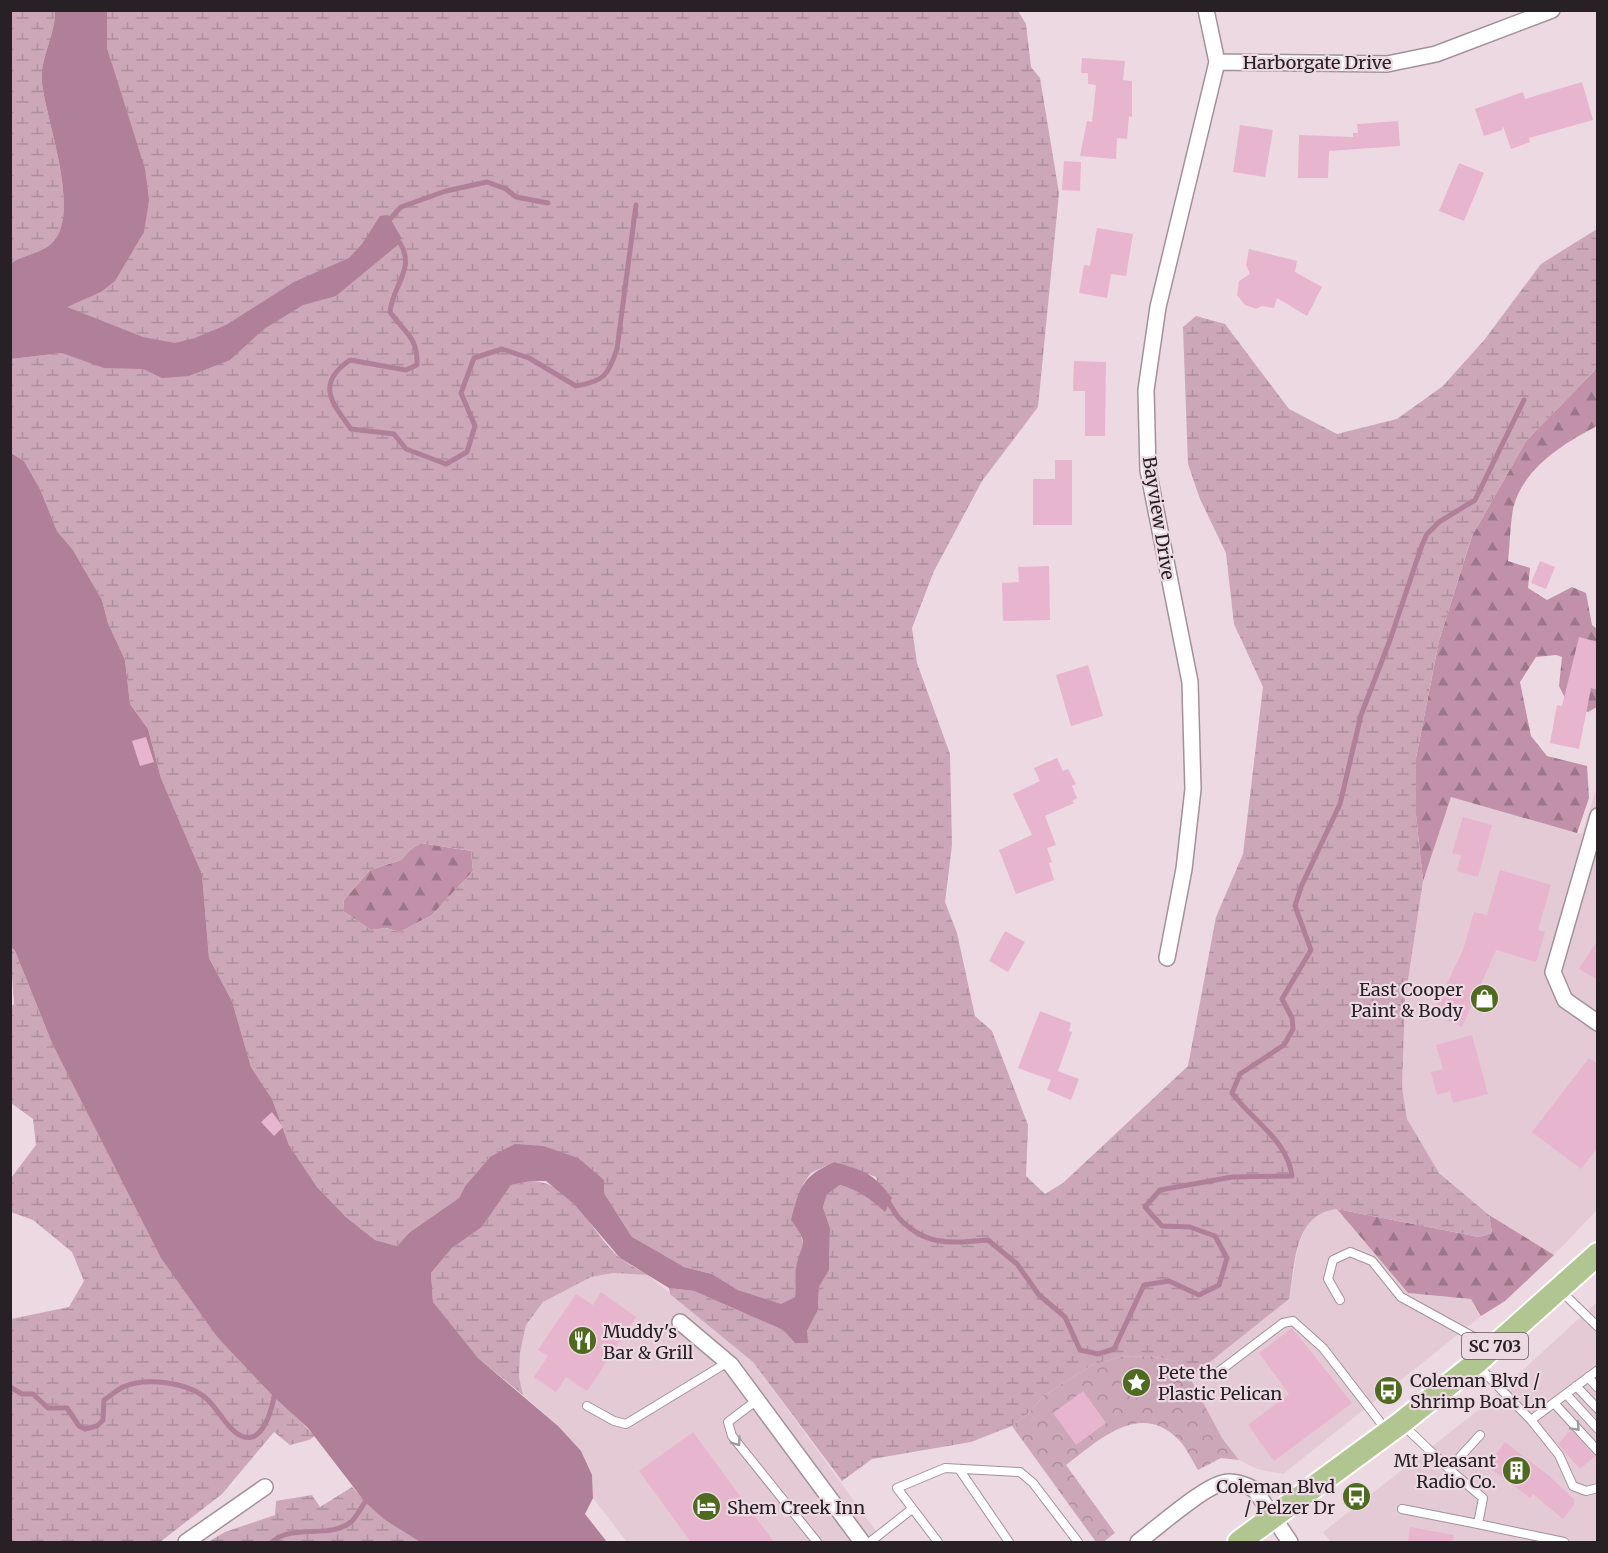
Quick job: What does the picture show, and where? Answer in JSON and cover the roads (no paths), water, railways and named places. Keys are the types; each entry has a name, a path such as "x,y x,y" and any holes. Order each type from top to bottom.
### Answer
{"main road":[{"name":"SC 703","path":"1239,1542 1394,1428 1476,1363 1598,1254"}],"street":[{"name":"Bayview Drive","path":"1167,958 1184,869 1193,789 1190,682 1148,470 1146,390 1158,308 1217,62 1206,10"},
{"name":"Harborgate Drive","path":"1217,62 1387,64 1436,54 1518,17 1552,10"},
{"path":"1598,816 1553,972 1566,1000 1598,1023"},
{"path":"680,1322 728,1362 862,1542"},
{"path":"1138,1542 1204,1493 1224,1483 1248,1485 1255,1490 1290,1542"},
{"path":"186,1542 265,1487"}],"lane":[{"path":"1340,1300 1328,1279 1333,1260 1350,1252 1372,1261 1401,1297 1493,1348"},
{"path":"1560,1290 1598,1327"},
{"path":"1217,1373 1283,1323 1293,1320 1323,1348 1394,1428 1449,1469 1482,1498 1478,1524"},
{"path":"587,1406 614,1421 626,1424 728,1362"},
{"path":"1476,1363 1532,1420 1559,1455 1573,1486 1586,1491 1598,1488"},
{"path":"1532,1420 1597,1370"},
{"path":"1588,1377 1598,1388"},
{"path":"1576,1386 1598,1409"},
{"path":"1566,1394 1598,1429"},
{"path":"757,1400 728,1422 732,1436 817,1542"},
{"path":"1554,1403 1598,1450"},
{"path":"1449,1469 1480,1435"},
{"path":"938,1542 897,1488 945,1468 1020,1472 1033,1482 1078,1542"},
{"path":"959,1469 1009,1542"},
{"path":"870,1542 912,1509"},
{"path":"1402,1509 1564,1542"}],"waterway":[{"path":"390,219 401,207 446,191 487,182 506,189 516,197 548,203"},
{"path":"400,243 404,252 404,269 390,312 413,341 417,365 406,370 350,360 333,377 330,394 338,411 351,429 394,434 406,449 446,464 467,452 475,426 461,393 474,358 502,349 529,358 576,386 593,382 604,376 617,349 636,205"},
{"path":"885,1199 898,1217 918,1234 951,1242 988,1240 1017,1264 1039,1295 1065,1317 1080,1350 1098,1354 1114,1349 1144,1285 1169,1281 1199,1295 1219,1285 1227,1258 1215,1236 1190,1227 1162,1226 1145,1207 1160,1190 1232,1177 1292,1176 1289,1163 1277,1141 1232,1093 1240,1074 1284,1045 1293,1029 1292,1018 1282,999 1311,950 1295,906 1301,887 1340,804 1361,715 1390,640 1422,545 1427,534 1439,522 1475,500 1524,400"},
{"path":"10,1387 22,1394 33,1394 48,1408 67,1408 79,1426 85,1429 97,1426 103,1420 104,1400 123,1387 144,1382 179,1385 208,1400 228,1425 244,1437 258,1434 263,1428 274,1397"},
{"path":"272,1542 290,1533 334,1530 343,1527 354,1519 365,1502"}],"place":[{"name":"East Cooper Paint & Body","path":"1484,999"},
{"name":"Muddy's Bar & Grill","path":"582,1341"},
{"name":"Pete the Plastic Pelican","path":"1137,1382"},
{"name":"Coleman Blvd / Shrimp Boat Ln","path":"1389,1390"},
{"name":"Mt Pleasant Radio Co.","path":"1517,1470"},
{"name":"Coleman Blvd / Pelzer Dr","path":"1356,1496"},
{"name":"Shem Creek Inn","path":"706,1507"}]}
